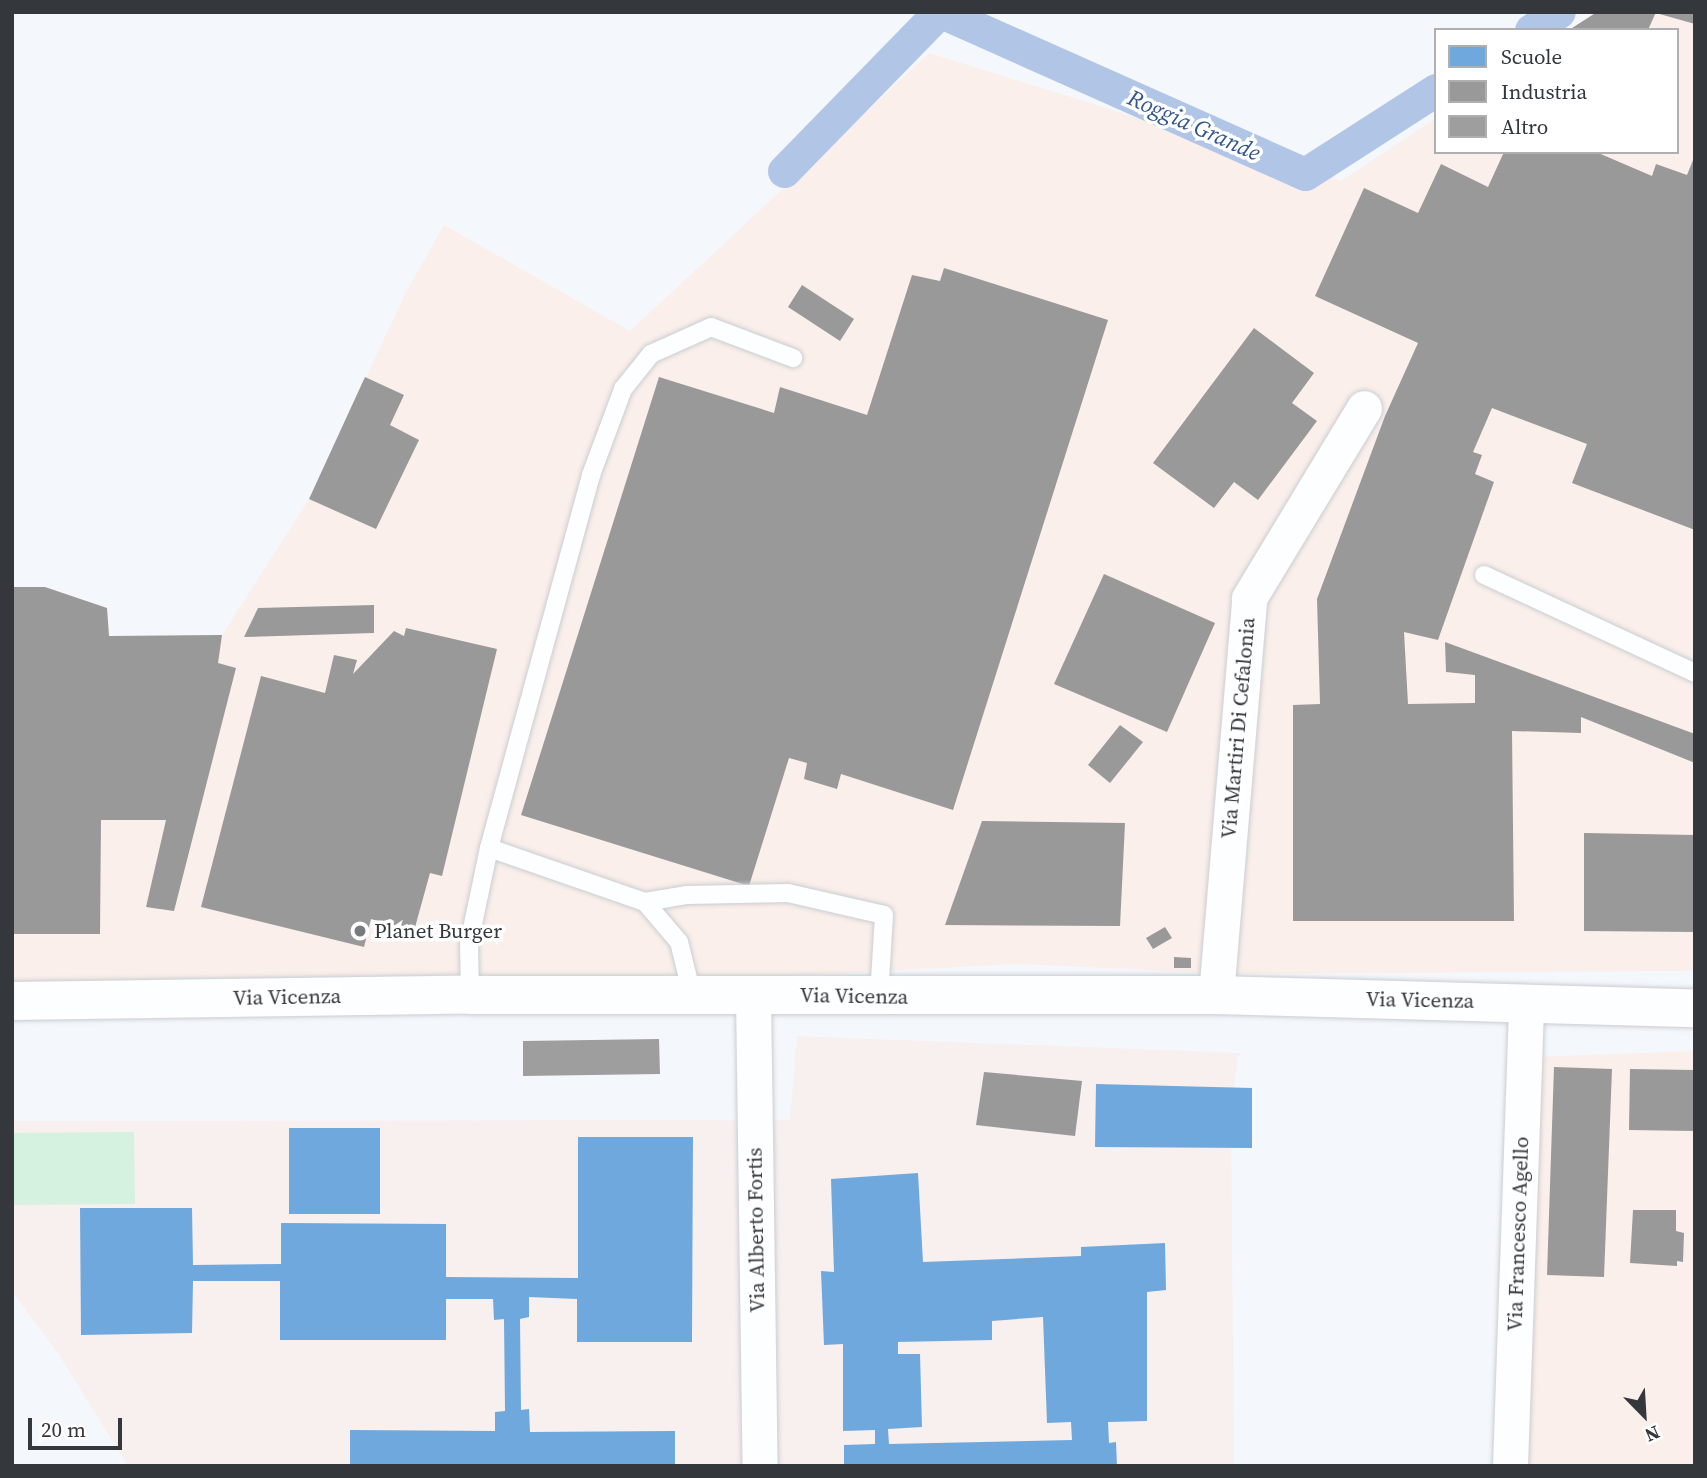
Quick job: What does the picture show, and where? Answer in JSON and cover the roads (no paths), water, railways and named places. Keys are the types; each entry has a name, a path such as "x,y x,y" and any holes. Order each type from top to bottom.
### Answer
{"street":[{"name":"Via Martiri Di Cefalonia","path":"1216,995 1249,598 1364,408"},
{"name":"Via Alberto Fortis","path":"753,994 760,1466"},
{"name":"Via Vicenza","path":"12,1001 470,995 1216,995 1695,1009"},
{"name":"Via Francesco Agello","path":"1510,1466 1526,1003"}],"lane":[{"path":"470,995 469,943 489,848 591,475 623,389 651,354 711,327 793,358"},
{"path":"1484,575 1695,673"},
{"path":"489,848 645,902 687,895 788,893 884,915 879,996"},
{"path":"645,902 679,942 692,994"}],"waterway":[{"name":"Roggia Grande","path":"784,171 939,12"},
{"name":"Roggia Grande","path":"941,12 1305,174 1434,91"},
{"name":"Roggia Grande","path":"1534,28 1559,12"}],"place":[{"name":"Planet Burger","path":"360,931"}]}
